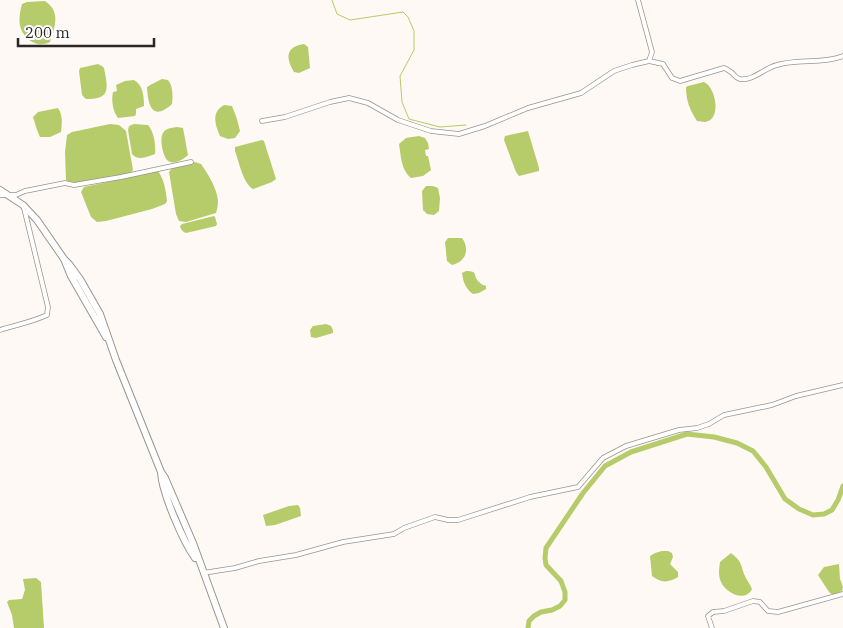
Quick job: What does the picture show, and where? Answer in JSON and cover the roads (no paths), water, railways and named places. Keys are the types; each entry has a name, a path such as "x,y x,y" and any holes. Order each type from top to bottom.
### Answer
{"main road":[{"path":"0,190 4,195 24,205 37,220 89,294 104,323 128,391 161,472 164,490 186,544 199,562 224,628"}],"street":[{"path":"638,0 652,52 649,61"},
{"path":"262,121 286,117 330,102 349,98 368,103 398,120 414,126 430,131 459,134 485,126 528,108 580,93 614,72 649,61 663,64 672,78 680,81 724,68 741,79 752,77 775,65 833,60 843,56"},
{"path":"4,195 16,195 25,191 65,184 74,185 121,177 191,162"},
{"path":"0,330 47,315 48,307 32,246 24,205"},
{"path":"203,573 296,555 343,542 394,534 404,528 435,517 458,520 530,497 578,487 603,458 626,446 679,430 697,428 709,424 724,415 772,405 796,396 843,385"},
{"path":"712,628 708,616 713,612 724,611 753,601 760,602 768,611 778,612 843,594"}],"waterway":[{"path":"332,0 337,14 350,20 403,12 408,17 414,31 414,50 400,76 402,102 409,119 440,127 466,125"},
{"path":"528,628 529,621 534,616 560,606 565,600 565,592 561,581 546,565 546,548 583,493 605,466 631,452 687,434 714,437 737,443 753,451 766,467 785,499 799,509 813,515 824,514 832,510 843,486"}]}
